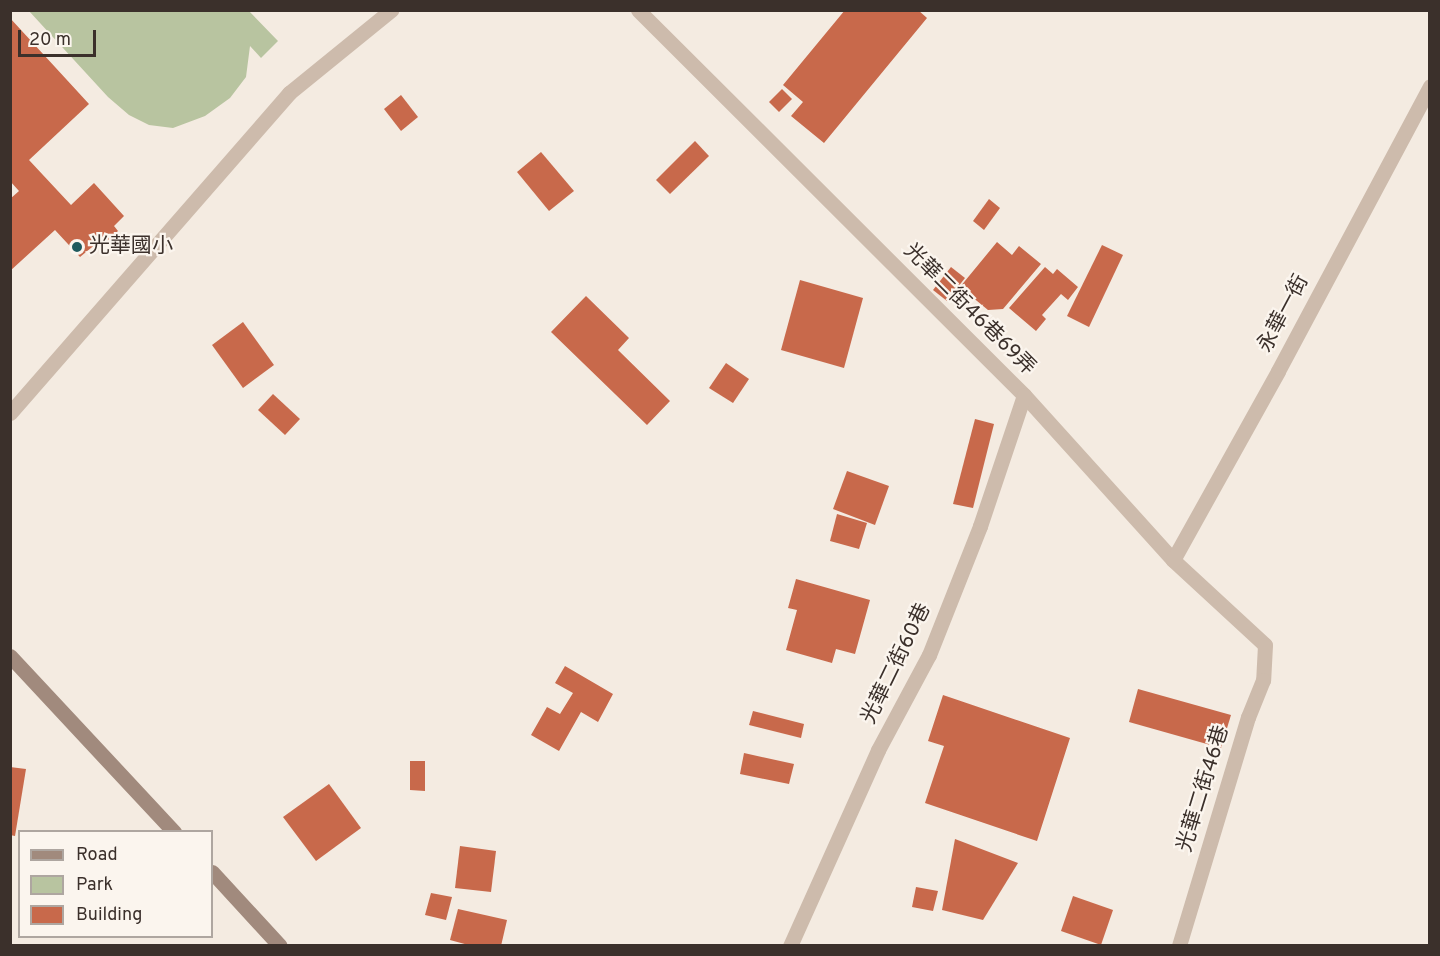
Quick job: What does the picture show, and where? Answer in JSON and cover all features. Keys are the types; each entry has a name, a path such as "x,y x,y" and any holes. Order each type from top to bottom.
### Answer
{"street":[{"path":"10,413 289,93 391,10"},
{"name":"光華二街46巷69弄","path":"638,10 1024,394 1173,560 1265,645"},
{"name":"永華一街","path":"1173,560 1278,371 1430,86"},
{"name":"光華二街60巷","path":"790,945 878,750 929,655 980,526 1024,394"},
{"name":"光華二街46巷","path":"1179,945 1248,717 1263,680 1265,645"},
{"path":"10,656 173,830"},
{"path":"213,873 280,945"}],"green space":[{"path":"29,11 249,11 278,41 261,58 250,46 246,77 230,98 205,116 173,128 149,125 129,115 108,97"}],"building":[{"path":"845,10 918,10 927,18 824,143 791,116 803,102 783,85"},
{"path":"10,18 89,104 29,160 71,205 94,183 124,216 114,226 118,231 100,247 97,243 80,257 55,230 10,271 10,199 19,191 10,181"},
{"path":"782,89 792,99 779,112 769,102"},
{"path":"401,95 418,117 401,131 384,109"},
{"path":"695,141 709,156 670,194 656,180"},
{"path":"541,152 574,191 549,211 517,172"},
{"path":"989,199 1000,208 984,230 973,221"},
{"path":"997,242 1012,255 1019,246 1041,264 1003,309 988,310 960,287"},
{"path":"1102,245 1123,255 1089,327 1067,316"},
{"path":"951,267 965,278 947,301 933,290"},
{"path":"1045,267 1053,274 1057,269 1078,287 1068,300 1061,294 1042,315 1046,319 1036,331 1009,308"},
{"path":"800,280 863,298 844,368 781,350"},
{"path":"586,296 629,338 618,350 670,401 647,425 551,332"},
{"path":"243,322 274,365 243,388 212,345"},
{"path":"726,363 749,379 733,403 709,388"},
{"path":"273,394 300,419 285,435 258,410"},
{"path":"975,419 994,424 973,508 953,504"},
{"path":"847,471 889,486 875,525 833,509"},
{"path":"837,514 867,523 859,549 830,541"},
{"path":"796,579 870,600 855,654 836,649 832,663 786,650 797,610 788,608"},
{"path":"565,666 613,694 598,722 581,712 559,751 531,735 547,707 560,714 573,693 555,683"},
{"path":"1138,689 1231,715 1221,748 1129,722"},
{"path":"943,695 1070,738 1037,841 925,803 944,746 928,741"},
{"path":"753,711 804,724 801,738 749,725"},
{"path":"744,753 794,764 789,784 740,774"},
{"path":"410,761 425,761 425,791 410,790"},
{"path":"10,767 26,769 15,836 10,835"},
{"path":"329,784 361,828 316,861 283,817"},
{"path":"955,839 1018,863 983,920 942,910"},
{"path":"460,846 496,851 491,892 455,888"},
{"path":"916,887 938,891 933,911 912,907"},
{"path":"431,893 452,897 446,920 425,915"},
{"path":"1073,896 1113,910 1101,945 1061,931"},
{"path":"458,909 507,920 501,946 472,946 450,940"}],"place":[{"name":"光華國小","path":"77,247"}]}
